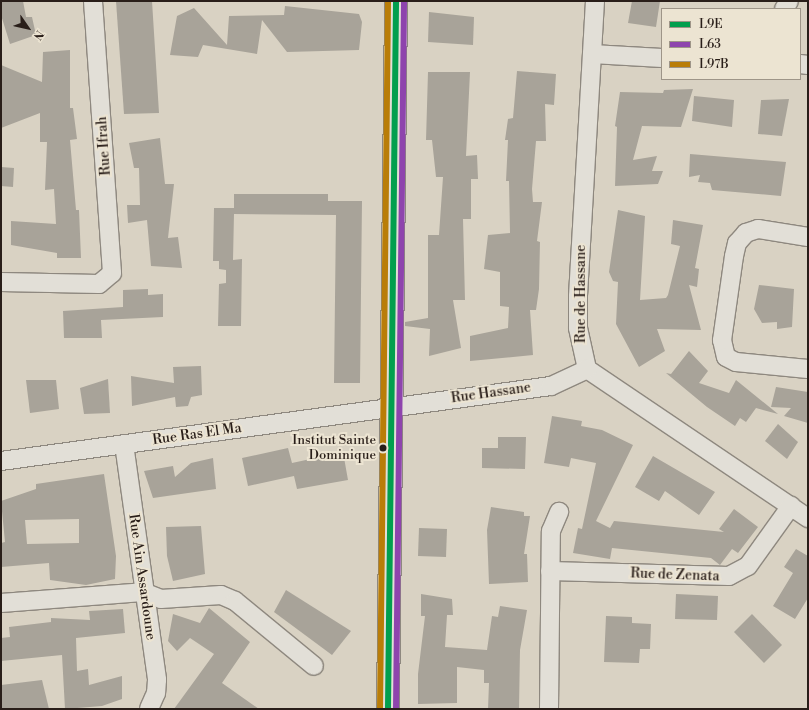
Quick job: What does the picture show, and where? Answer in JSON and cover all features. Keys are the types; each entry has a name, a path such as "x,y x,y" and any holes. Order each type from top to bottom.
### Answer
{"main road":[{"path":"388,709 396,1"}],"street":[{"name":"Rue Ifrah","path":"1,282 99,284 110,277 113,264 93,1"},
{"name":"Rue de Hassane","path":"587,369 578,328 578,297 595,1"},
{"path":"592,54 661,58"},
{"path":"808,238 758,230 746,233 737,243 722,340 726,357 736,362 808,369"},
{"name":"Rue Hassane","path":"392,407 551,386 587,369"},
{"path":"587,369 808,518"},
{"name":"Rue Ras El Ma","path":"1,461 392,407"},
{"name":"Rue Ain Assardoune","path":"124,444 143,592 157,680 149,709"},
{"name":"Rue de Zenata","path":"550,571 729,576 748,566 791,506"},
{"path":"549,709 551,531 559,512"},
{"path":"1,603 143,592 161,599 221,595 235,601 314,666"}],"building":[{"path":"1,1 23,1 26,17 32,17 36,35 10,44 1,15"},
{"path":"116,1 152,1 159,113 124,114"},
{"path":"632,1 660,1 656,27 628,23"},
{"path":"285,6 359,14 362,22 359,50 287,52 262,20 257,54 203,45 198,57 170,55 177,16 194,8 227,45 229,16 284,15"},
{"path":"429,12 474,17 473,45 428,42"},
{"path":"70,50 70,108 73,108 77,139 70,140 76,210 79,210 81,258 57,258 57,253 11,245 11,221 56,224 54,189 45,190 47,142 40,142 40,113 1,128 1,65 42,82 43,52"},
{"path":"517,71 556,74 554,105 545,104 546,141 536,141 532,189 533,202 542,202 537,241 540,242 539,289 536,310 530,310 533,355 470,361 470,336 508,328 509,307 500,306 500,272 484,269 488,235 510,233 509,181 506,181 508,140 505,140 508,119 513,118"},
{"path":"428,72 470,72 466,156 477,155 478,179 471,179 471,219 463,219 465,300 453,300 461,348 429,356 430,329 405,326 405,322 428,318 428,235 439,235 443,177 436,177 432,140 426,140"},
{"path":"693,89 681,127 642,126 633,160 657,156 652,171 663,171 658,184 615,186 617,127 615,126 620,92 663,93 664,90"},
{"path":"694,96 734,100 732,127 692,121"},
{"path":"789,99 782,136 758,134 761,100"},
{"path":"160,138 165,184 174,184 168,238 178,237 182,268 151,266 147,220 128,223 127,205 140,205 139,168 134,168 129,143"},
{"path":"690,154 786,162 781,196 712,190 710,183 698,182 700,175 689,177"},
{"path":"1,167 14,168 13,187 1,186"},
{"path":"234,194 328,194 328,201 362,201 360,383 334,383 336,215 234,214 233,260 242,259 241,326 218,326 219,284 226,283 226,270 219,269 219,261 213,261 214,208 234,208"},
{"path":"618,210 645,216 640,300 666,298 668,295 680,246 671,244 673,220 703,225 695,268 699,269 697,287 689,285 701,330 657,329 665,351 639,367 616,324 618,282 613,281 609,272"},
{"path":"759,285 794,289 792,327 777,329 777,322 762,323 754,309"},
{"path":"148,289 148,295 163,294 163,317 101,320 102,338 64,338 63,311 123,307 123,290"},
{"path":"689,351 708,371 699,383 729,393 736,380 778,414 756,408 746,422 740,418 735,426 707,407 666,373 671,374"},
{"path":"201,366 202,395 191,397 188,406 176,407 175,397 132,406 131,376 174,383 173,367"},
{"path":"108,379 110,413 84,414 80,388"},
{"path":"26,380 56,380 59,409 30,413"},
{"path":"776,387 808,392 808,423 784,416 791,408 771,407"},
{"path":"552,416 582,421 581,426 602,430 633,445 596,521 610,528 614,521 724,532 719,529 734,509 758,527 738,553 732,549 720,565 711,558 612,548 610,559 573,553 578,528 582,529 596,463 571,458 569,467 544,463"},
{"path":"778,424 798,442 787,459 765,441"},
{"path":"498,437 526,437 525,469 482,468 482,448 498,448"},
{"path":"288,448 292,463 343,452 348,480 297,489 294,476 248,486 242,458"},
{"path":"653,456 715,492 699,515 665,491 659,501 635,487"},
{"path":"213,458 216,489 153,498 144,471 173,466 175,477 191,463"},
{"path":"104,474 116,556 115,579 86,585 50,580 49,563 1,567 1,543 5,542 1,501 36,489 36,484","holes":["79,519 79,543 27,544 25,520"]},
{"path":"491,507 524,512 524,516 530,516 524,554 527,554 528,582 489,584 487,530"},
{"path":"201,526 205,574 173,581 167,556 166,527"},
{"path":"419,528 447,529 446,557 418,556"},
{"path":"796,549 808,556 808,598 795,619 773,606 793,573 784,567"},
{"path":"286,590 351,631 332,655 274,612"},
{"path":"421,594 452,599 453,615 447,615 445,647 487,650 492,616 498,617 500,606 527,610 520,650 519,709 488,709 489,683 484,683 484,670 457,667 457,703 418,704 418,674 425,616 421,616"},
{"path":"676,594 718,596 717,620 675,619"},
{"path":"209,608 250,642 222,683 259,709 174,709 214,654 190,638 177,651 168,641 173,614 200,623"},
{"path":"123,609 125,633 76,638 77,671 88,669 89,685 122,676 122,699 102,706 65,709 62,655 1,661 1,638 10,637 9,627 51,622 51,618 90,620 89,611"},
{"path":"752,614 782,645 764,663 734,632"},
{"path":"606,616 632,617 632,623 651,624 650,649 640,649 639,663 604,662"},
{"path":"42,680 49,709 1,709 1,685"}],"transit line":[{"name":"L97B","path":"380,709 388,1"},
{"name":"L9E","path":"388,709 396,1"},
{"name":"L63","path":"396,709 404,1"}],"place":[{"name":"Institut Sainte Dominique","path":"383,448"}]}
